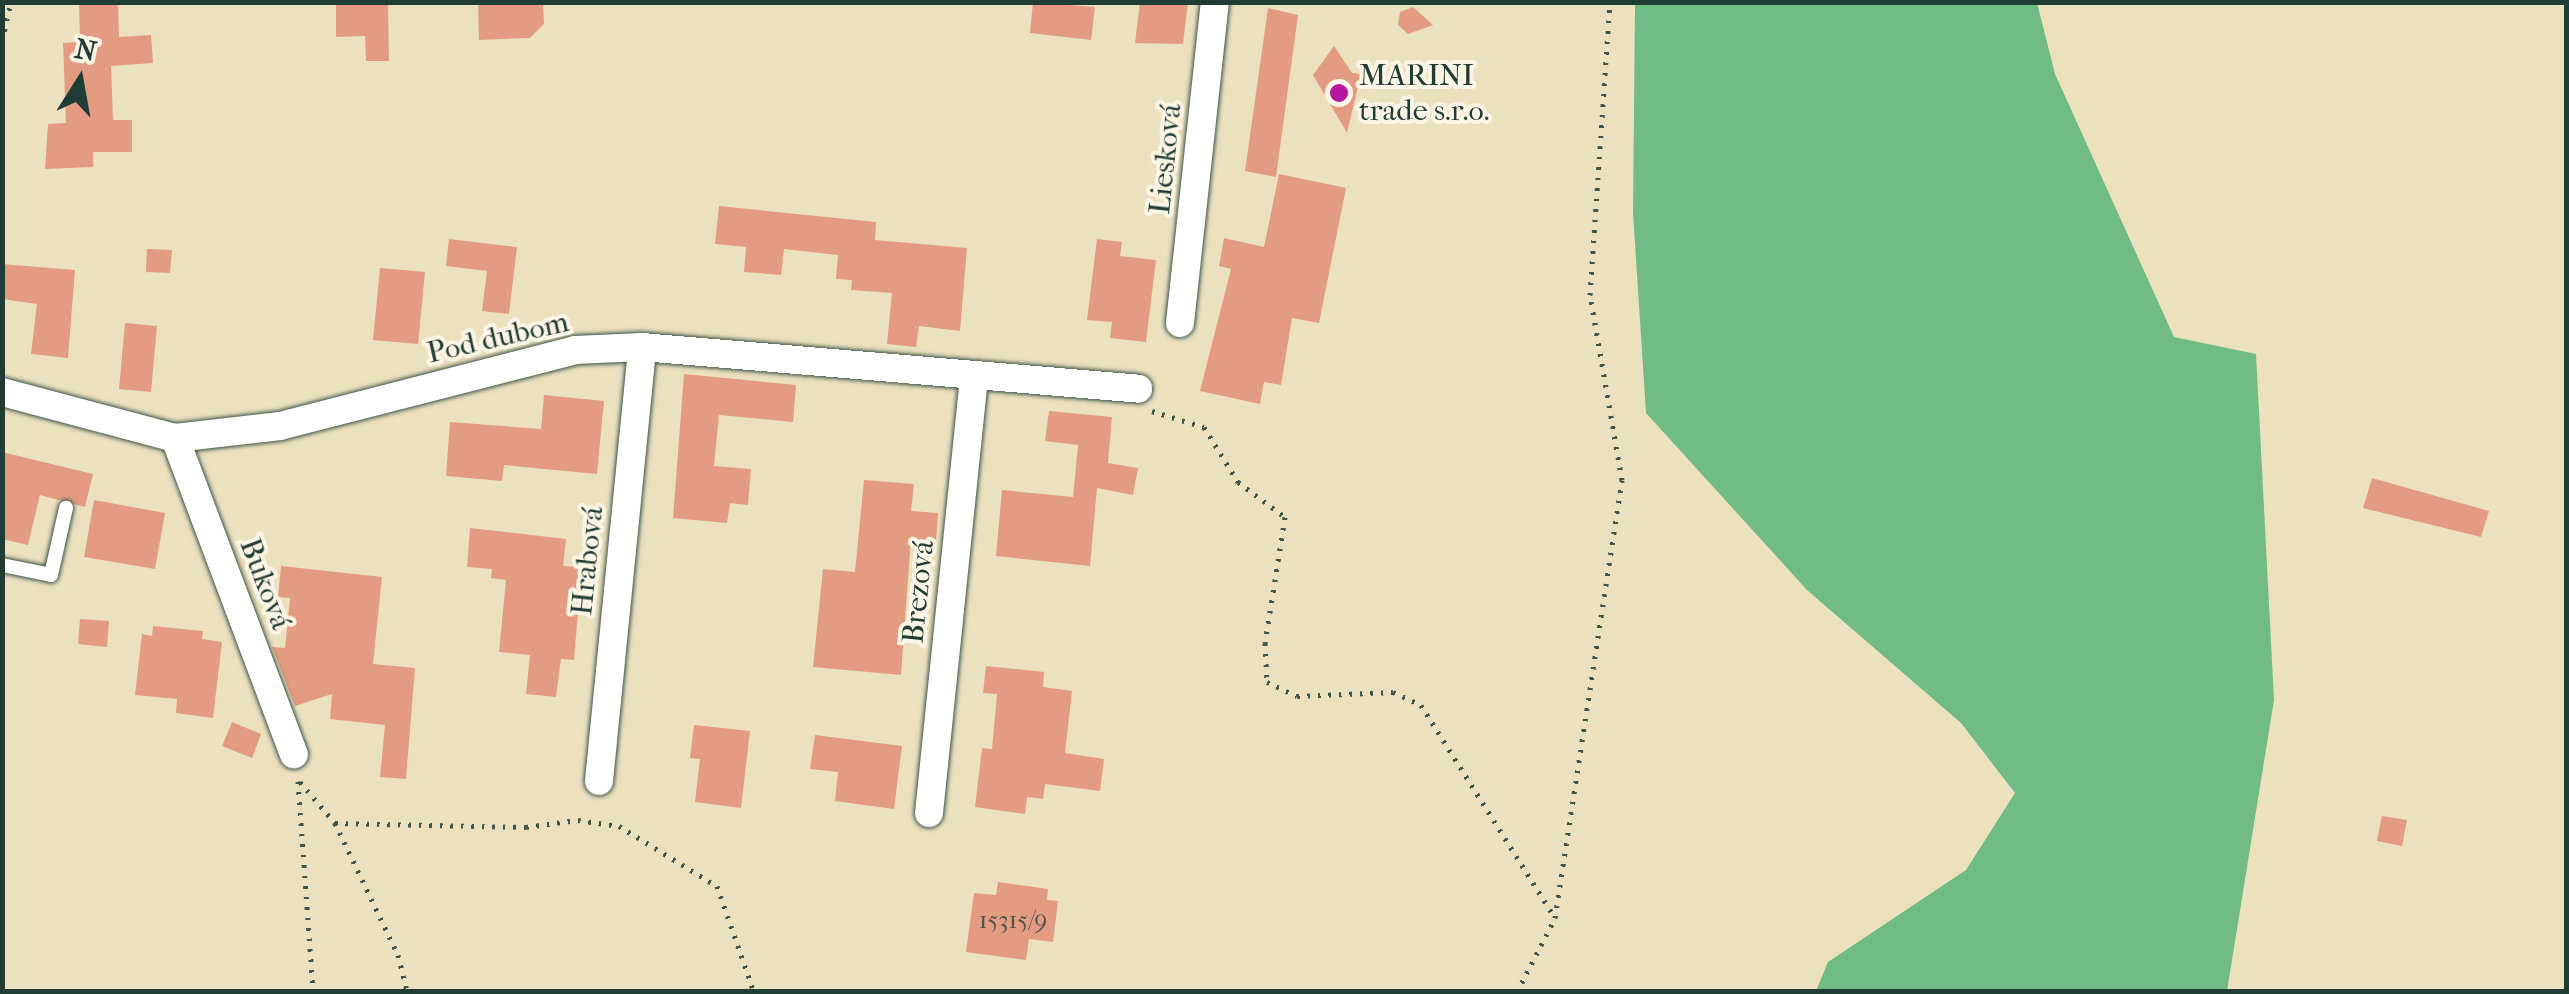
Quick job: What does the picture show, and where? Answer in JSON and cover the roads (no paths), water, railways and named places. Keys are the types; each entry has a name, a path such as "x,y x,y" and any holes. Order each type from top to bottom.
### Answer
{"street":[{"name":"Liesková","path":"1180,323 1216,2"},
{"name":"Pod dubom","path":"2,392 175,438 280,426 575,350 642,347 1138,389"},
{"name":"Hrabová","path":"599,781 642,347"},
{"name":"Brezová","path":"928,814 974,377"},
{"name":"Buková","path":"175,438 296,767"}],"lane":[{"path":"2,565 51,575 66,508"}],"place":[{"name":"MARINI trade s.r.o.","path":"1339,93"}]}
